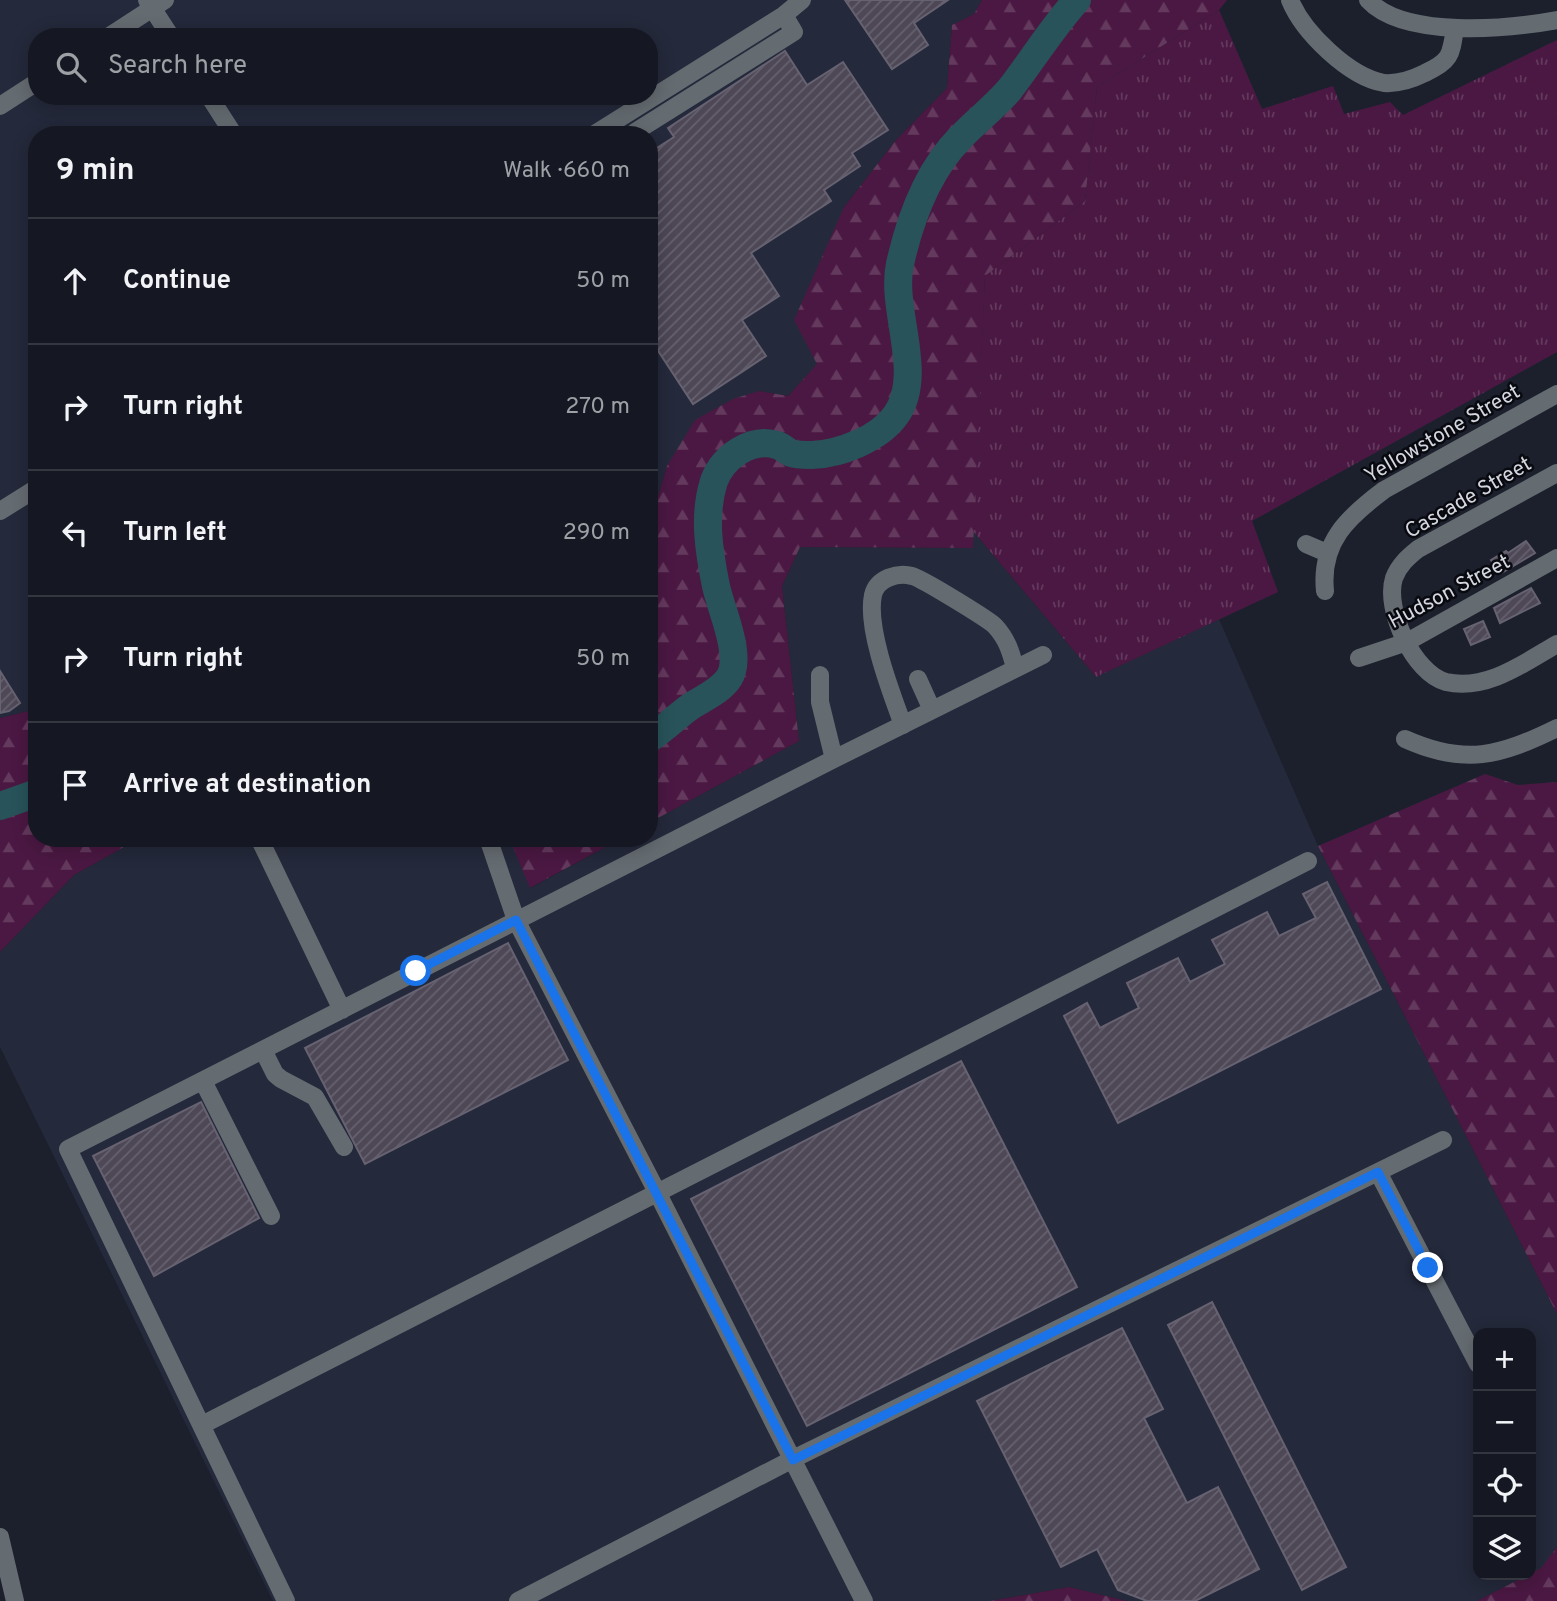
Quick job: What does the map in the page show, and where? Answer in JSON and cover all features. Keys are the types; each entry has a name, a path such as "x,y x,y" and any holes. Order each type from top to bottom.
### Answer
{"street":[{"path":"658,94 784,15 802,0"},
{"path":"1290,0 1296,15 1308,31 1333,56 1384,83 1409,80 1443,63 1451,54 1455,28"},
{"path":"1368,0 1393,18 1422,25 1455,28 1557,20"},
{"path":"120,28 155,3 167,28"},
{"path":"645,126 794,32 784,15"},
{"path":"0,106 28,88"},
{"path":"215,105 228,126"},
{"path":"607,126 641,105"},
{"name":"Yellowstone Street","path":"1325,591 1327,553 1342,527 1362,507 1384,491 1557,394"},
{"name":"Cascade Street","path":"1557,472 1418,549 1403,562 1394,578 1391,597 1397,620 1416,659 1429,674 1446,682 1466,683 1496,677 1557,644"},
{"path":"0,511 28,494"},
{"path":"1306,544 1327,553"},
{"name":"Hudson Street","path":"1359,658 1407,642 1557,558"},
{"path":"903,725 879,650 872,611 873,593 877,585 888,578 899,575 914,576 992,622 1009,645 1015,668"},
{"path":"286,1601 68,1149 1043,654"},
{"path":"820,675 820,702 834,759"},
{"path":"918,679 932,710"},
{"path":"1405,739 1449,754 1477,756 1521,744 1557,728"},
{"path":"263,847 342,1010"},
{"path":"491,847 516,920 864,1601"},
{"path":"202,1425 1308,861"},
{"path":"263,1050 275,1074 315,1097 344,1147"},
{"path":"203,1081 271,1216"},
{"path":"518,1601 793,1460 1443,1140"},
{"path":"1378,1172 1473,1354"},
{"path":"0,1537 15,1601"}],"shaded area":[{"path":"0,0 982,0 974,14 952,25 947,88 896,140 844,207 818,364 788,396 759,391 667,466 658,496 658,126 28,126 28,711 0,718"},
{"path":"973,531 1096,677 1219,619 1318,846 1557,1314 1557,1547 1542,1568 1536,1571 1536,1328 1473,1328 1473,1580 1518,1580 1477,1601 1127,1601 1069,1587 990,1601 273,1601 0,1047 0,952 74,875 124,847 513,847 531,888 606,847 658,847 658,818 799,741 782,586 800,547 972,548"}],"green space":[{"path":"982,0 1227,0 1219,10 1097,87 1085,201 985,276 973,548 800,547 782,586 799,741 658,818 658,496 667,466 695,420 733,399 759,391 788,396 817,364 794,320 844,207 896,140 947,88 952,25 974,14"},
{"path":"1219,10 1262,109 1333,86 1344,114 1390,102 1403,115 1557,40 1557,352 1252,521 1278,592 1096,677 973,531 985,276 1085,201 1097,87"},
{"path":"28,711 28,847 124,847 74,875 0,952 0,718"},
{"path":"1485,774 1518,785 1557,782 1557,1314 1318,846"},
{"path":"513,847 605,847 530,888"},
{"path":"1557,1547 1557,1601 1477,1601 1518,1580 1536,1580 1536,1571"},
{"path":"1069,1587 1127,1601 990,1601"}],"building":[{"path":"845,0 948,0 914,23 928,45 892,69"},
{"path":"785,51 807,85 843,62 888,130 852,153 860,166 824,190 831,201 751,253 779,296 742,320 766,356 693,404 658,351 658,147 674,137 668,128"},
{"path":"1526,541 1535,553 1500,574 1491,560"},
{"path":"1531,588 1540,603 1500,623 1494,608"},
{"path":"1483,621 1490,637 1471,645 1464,629"},
{"path":"0,671 20,703 9,711 0,713"},
{"path":"1327,882 1381,989 1118,1123 1064,1016 1087,1003 1100,1028 1139,1008 1127,983 1178,958 1190,982 1225,964 1212,940 1267,912 1279,936 1316,918 1303,894"},
{"path":"508,943 568,1060 365,1164 305,1048"},
{"path":"961,1061 1077,1287 807,1426 691,1199"},
{"path":"201,1102 259,1218 154,1276 93,1156"},
{"path":"1212,1302 1346,1567 1302,1590 1168,1325"},
{"path":"1122,1328 1163,1409 1144,1418 1187,1503 1218,1487 1259,1569 1195,1601 1147,1601 1118,1590 1097,1549 1061,1567 977,1401"}],"waterway":[{"path":"658,732 687,709 720,688 733,669 730,633 716,586 708,534 711,494 718,472 739,451 757,444 777,445 791,453 804,455 835,452 869,438 889,424 896,415 904,399 907,381 899,301 900,264 922,196 949,150 1010,89 1077,0"},
{"path":"0,806 28,796"}],"route":[{"path":"416,971 516,920 793,1460 1378,1172 1428,1268"}]}
